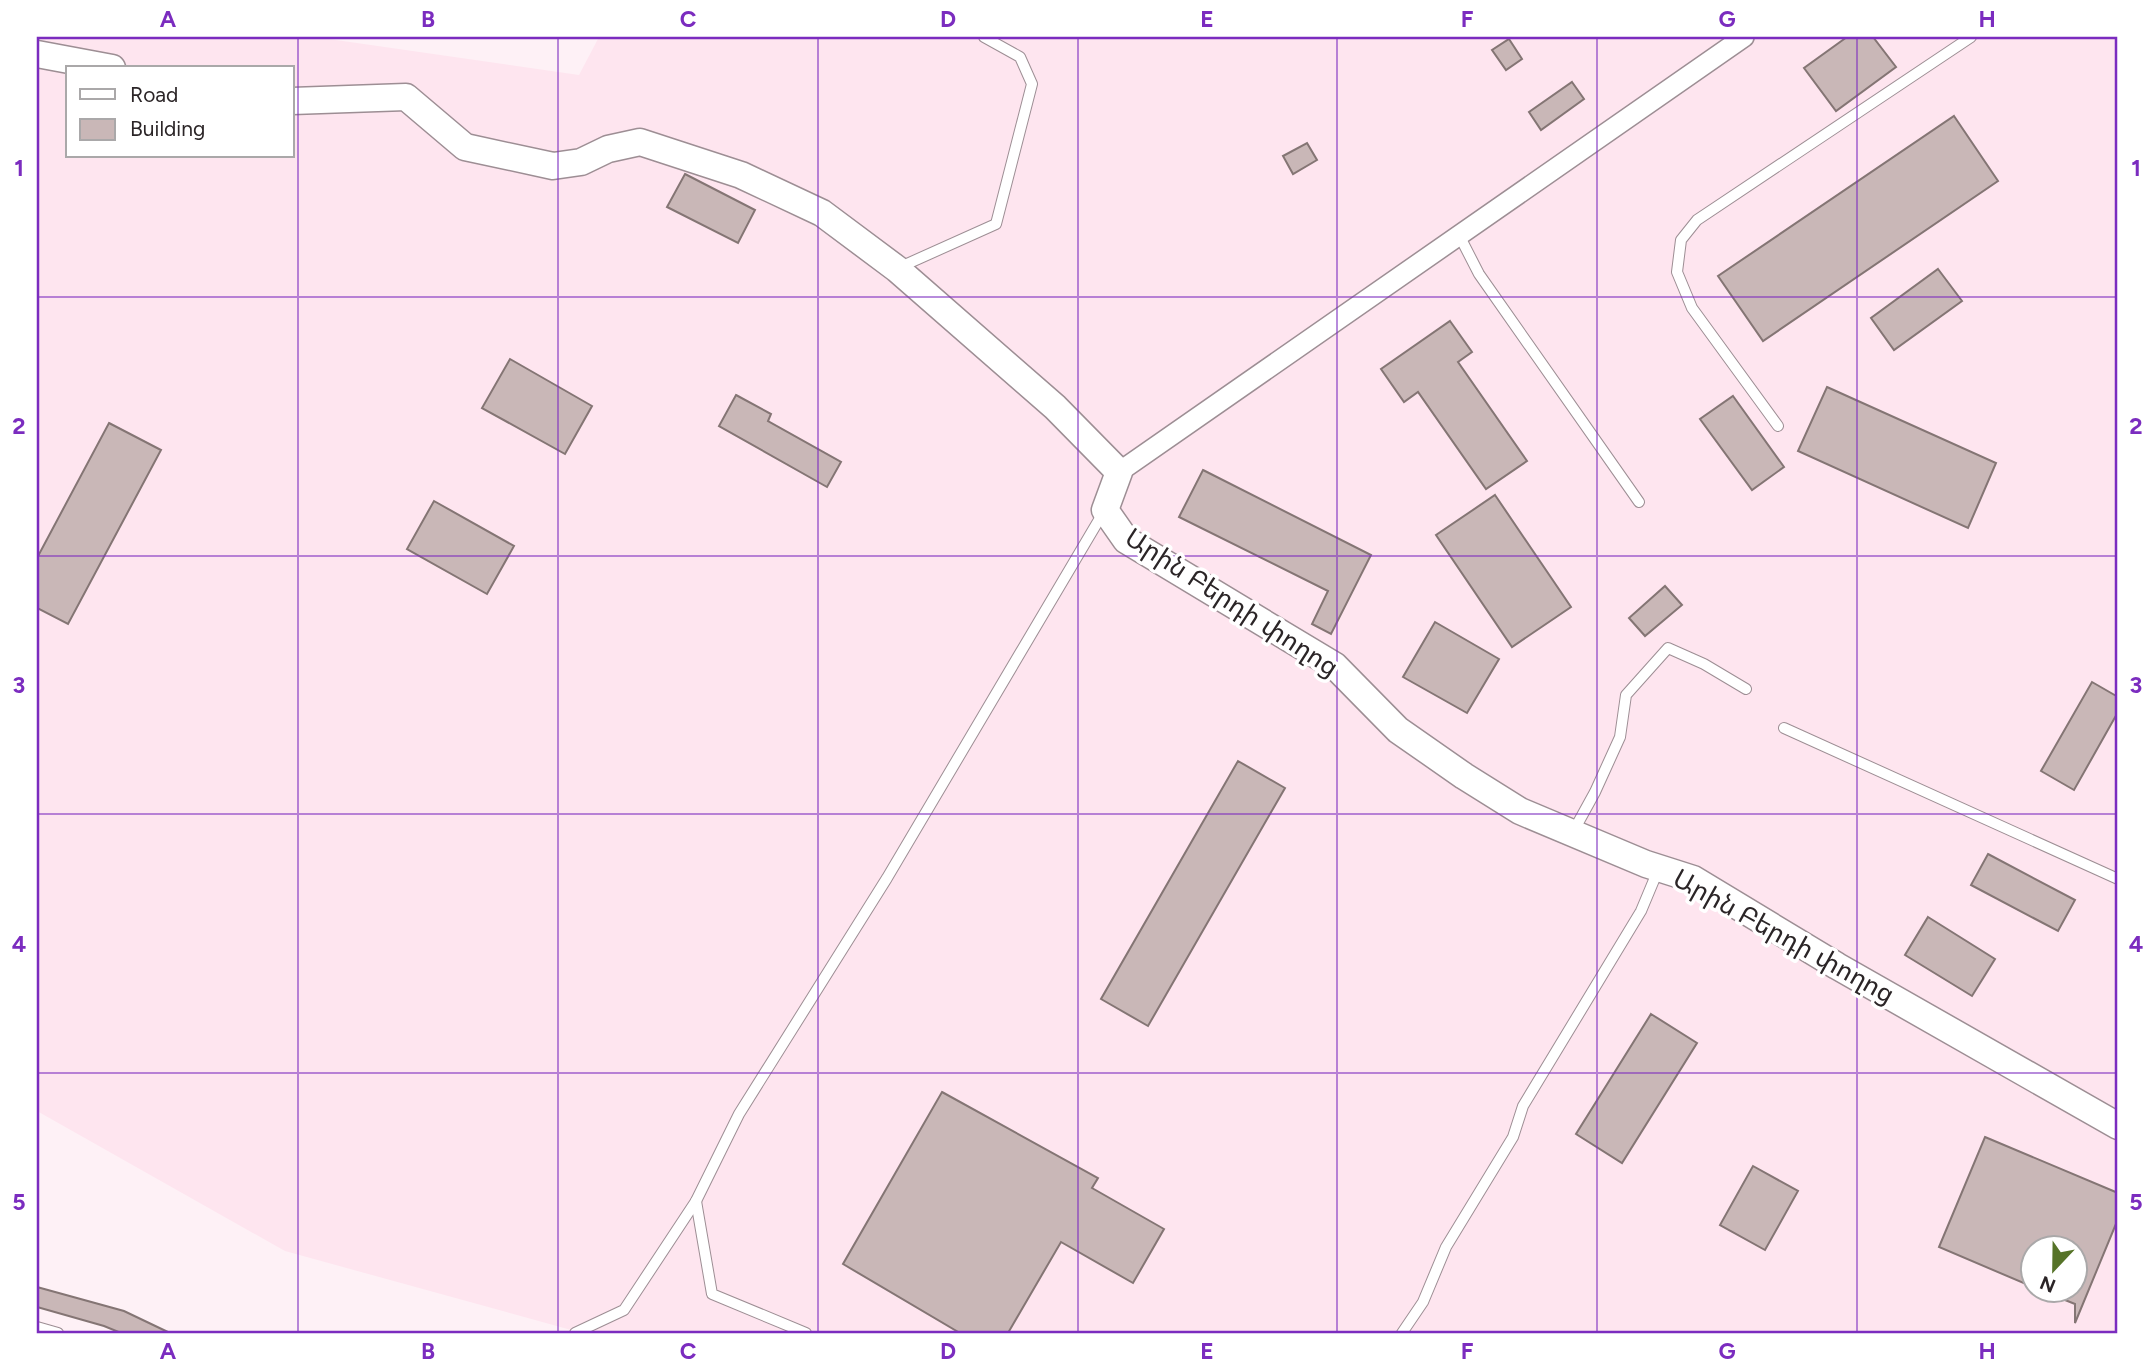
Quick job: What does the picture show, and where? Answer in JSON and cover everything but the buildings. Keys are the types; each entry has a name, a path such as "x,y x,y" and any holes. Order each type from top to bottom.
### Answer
{"street":[{"path":"294,101 406,97 465,147 553,166 581,162 608,149 640,142 741,175 822,213 897,269 1055,407 1119,472 1744,37"},
{"path":"37,54 101,66"},
{"name":"Արին Բերդի փողոց","path":"1119,472 1105,510 1126,540 1335,666 1398,730 1464,776 1520,811 1659,868 1693,879 1837,966 2118,1126"}],"lane":[{"path":"897,269 996,224 1032,84 1020,57 984,37"},
{"path":"1778,426 1692,308 1677,272 1681,240 1697,220 1971,37"},
{"path":"1459,235 1479,274 1639,502"},
{"path":"575,1333 624,1310 696,1201 739,1114 887,878 1105,510"},
{"path":"1573,833 1620,737 1626,695 1668,648 1704,664 1746,689"},
{"path":"1784,728 2118,879"},
{"path":"1402,1333 1423,1302 1446,1247 1513,1137 1523,1106 1641,911 1659,868"},
{"path":"696,1201 712,1294 806,1333"},
{"path":"37,1326 58,1333"}],"shaded area":[{"path":"37,37 315,37 579,75 599,37 2118,37 2118,1333 582,1333 285,1251 37,1111"}]}
